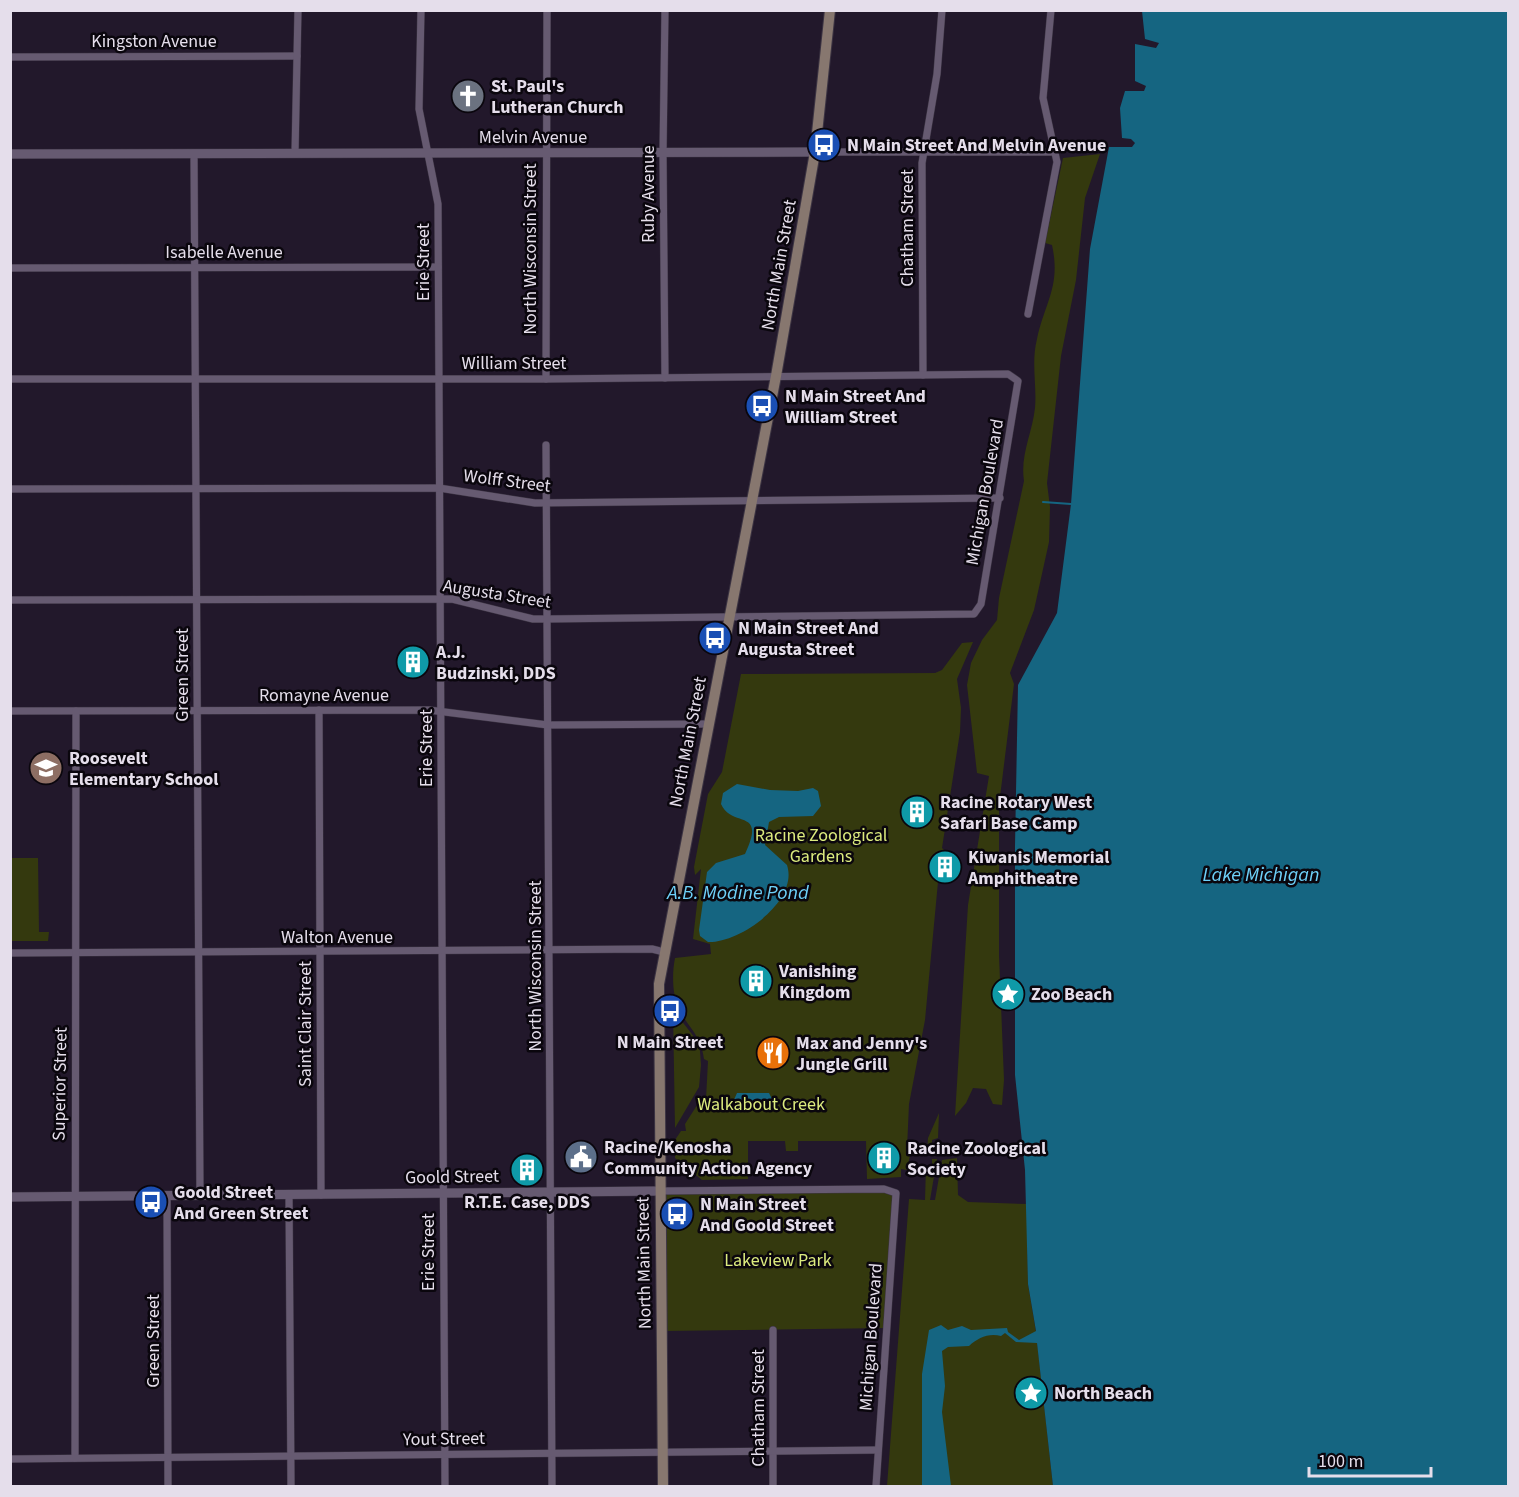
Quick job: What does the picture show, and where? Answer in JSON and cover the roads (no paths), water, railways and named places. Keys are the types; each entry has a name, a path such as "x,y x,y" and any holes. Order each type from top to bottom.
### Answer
{"main road":[{"name":"North Main Street","path":"663,1486 658,1000 664,952 776,376 815,152 830,10"}],"street":[{"path":"295,153 298,10"},
{"name":"Erie Street","path":"421,10 419,109 438,204 445,1486"},
{"name":"North Wisconsin Street","path":"546,379 547,10"},
{"name":"Ruby Avenue","path":"665,10 663,153 665,378"},
{"name":"Chatham Street","path":"923,375 922,163 937,75 942,10"},
{"path":"1028,314 1057,162 1042,98 1051,10"},
{"name":"Kingston Avenue","path":"10,57 297,56"},
{"name":"Melvin Avenue","path":"10,154 1055,152"},
{"name":"Green Street","path":"194,154 200,1196"},
{"name":"Isabelle Avenue","path":"10,268 438,267"},
{"name":"William Street","path":"10,378 546,379 1008,374 1016,377"},
{"name":"Michigan Boulevard","path":"978,612 1000,498 1018,383 1016,377"},
{"name":"North Wisconsin Street","path":"546,445 552,1486"},
{"name":"Wolff Street","path":"10,489 439,488 546,503 1000,498"},
{"name":"Augusta Street","path":"10,600 452,599 533,618 547,619 969,615 978,612"},
{"name":"Saint Clair Street","path":"319,710 321,1195"},
{"name":"Romayne Avenue","path":"10,711 441,710 548,725 708,724"},
{"name":"Superior Street","path":"75,711 77,953 74,1196 75,1458"},
{"name":"Walton Avenue","path":"10,953 652,949 664,952"},
{"name":"Goold Street","path":"10,1197 884,1189 894,1191"},
{"name":"Michigan Boulevard","path":"876,1486 897,1199 894,1191"},
{"path":"289,1195 291,1486"},
{"name":"Green Street","path":"167,1196 168,1486"},
{"name":"Chatham Street","path":"773,1330 773,1486"},
{"name":"Yout Street","path":"10,1459 878,1450"}],"water":[{"name":"Lake Michigan","path":"1142,11 1508,11 1508,1486 1053,1486 1037,1343 1016,1342 1005,1333 1001,1336 984,1337 969,1346 948,1347 942,1351 945,1386 942,1412 951,1486 922,1486 922,1374 929,1330 941,1325 948,1330 962,1326 971,1330 1007,1328 1008,1332 1019,1340 1036,1331 1028,1284 1025,1170 1015,1075 1018,685 1057,613 1071,504 1090,249 1109,147 1132,147 1135,143 1131,139 1122,138 1120,108 1125,91 1144,91 1146,86 1135,81 1135,44 1156,48 1159,43 1145,39"},
{"name":"A.B. Modine Pond","path":"737,784 770,790 798,791 813,788 818,791 821,806 813,816 779,817 769,822 765,845 787,865 788,879 784,892 776,905 750,928 721,940 708,942 700,936 699,930 707,872 716,863 745,854 751,839 750,824 732,816 721,804 723,793"},
{"path":"737,1093 769,1093 772,1099 770,1107 762,1107 744,1099 738,1104 733,1102"}],"waterway":[{"path":"1043,502 1071,504"}],"place":[{"name":"St. Paul's Lutheran Church","path":"468,96"},
{"name":"N Main Street And Melvin Avenue","path":"824,145"},
{"name":"N Main Street And William Street","path":"762,406"},
{"name":"N Main Street And Augusta Street","path":"715,638"},
{"name":"A.J. Budzinski, DDS","path":"413,662"},
{"name":"Roosevelt Elementary School","path":"46,768"},
{"name":"Racine Rotary West Safari Base Camp","path":"917,812"},
{"name":"Kiwanis Memorial Amphitheatre","path":"945,867"},
{"name":"Vanishing Kingdom","path":"756,981"},
{"name":"Zoo Beach","path":"1008,994"},
{"name":"N Main Street","path":"670,1011"},
{"name":"Max and Jenny's Jungle Grill","path":"773,1053"},
{"name":"Racine/Kenosha Community Action Agency","path":"581,1157"},
{"name":"Racine Zoological Society","path":"884,1158"},
{"name":"R.T.E. Case, DDS","path":"527,1170"},
{"name":"Goold Street And Green Street","path":"151,1202"},
{"name":"N Main Street And Goold Street","path":"677,1214"},
{"name":"North Beach","path":"1031,1393"}],"park label":[{"name":"Racine Zoological Gardens","path":"821,845"},
{"name":"Walkabout Creek","path":"761,1104"},
{"name":"Lakeview Park","path":"778,1260"}]}
